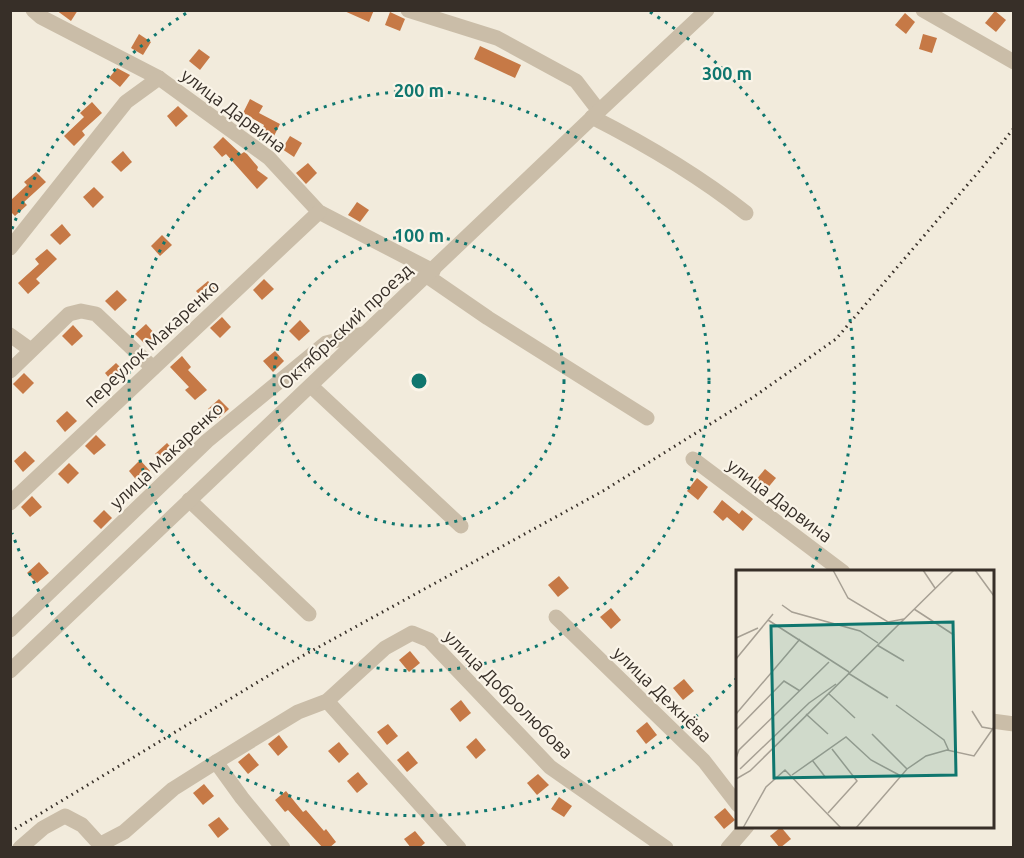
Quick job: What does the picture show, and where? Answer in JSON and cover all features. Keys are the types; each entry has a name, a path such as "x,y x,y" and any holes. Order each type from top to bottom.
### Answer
{"street":[{"name":"улица Дарвина","path":"33,10 41,17 159,78 268,158 319,212 430,273 488,318 647,418"},
{"path":"408,10 497,38 576,81 595,114 685,168 746,213"},
{"name":"Октябрьский проезд","path":"10,671 707,10"},
{"path":"923,10 1014,62"},
{"path":"10,248 126,102 159,78"},
{"name":"переулок Макаренко","path":"10,503 319,212"},
{"path":"10,370 69,314 81,311 96,314 153,368"},
{"name":"улица Макаренко","path":"10,630 207,441 326,343 364,334"},
{"path":"10,335 32,350"},
{"path":"311,386 461,526"},
{"name":"улица Дарвина","path":"693,459 840,570"},
{"path":"189,500 309,614"},
{"name":"улица Дежнёва","path":"556,617 704,761 736,801"},
{"name":"улица Добролюбова","path":"327,701 385,648 412,633 429,640 550,767 666,848"},
{"path":"20,848 43,828 65,816 82,825 102,846 124,832 173,789 298,712 327,701 459,848"},
{"path":"994,721 1014,724"},
{"path":"216,762 283,848"},
{"path":"728,848 745,828"}],"building":[{"path":"56,10 78,10 71,21"},
{"path":"342,10 374,10 369,22"},
{"path":"995,11 1006,20 996,32 985,23"},
{"path":"390,12 405,19 400,31 385,25"},
{"path":"905,13 915,22 906,34 895,25"},
{"path":"139,34 151,42 143,55 131,48"},
{"path":"923,34 937,38 932,53 919,49"},
{"path":"480,46 521,65 515,78 474,59"},
{"path":"199,49 210,57 200,70 189,61"},
{"path":"117,68 130,75 120,87 109,78"},
{"path":"250,99 263,106 259,113 280,124 273,138 261,132 264,125 243,113"},
{"path":"92,102 102,113 82,131 85,135 74,146 64,136 84,117 80,113"},
{"path":"178,106 188,116 176,127 167,116"},
{"path":"290,136 302,143 294,157 282,149"},
{"path":"223,137 241,154 244,152 247,154 258,167 257,170 268,178 257,189 226,154 222,157 213,147"},
{"path":"123,151 132,162 121,172 111,162"},
{"path":"308,163 317,173 306,184 296,173"},
{"path":"36,172 46,182 24,202 27,205 15,216 10,211 10,201 27,185 24,182"},
{"path":"94,187 104,197 93,208 83,197"},
{"path":"357,202 369,210 360,222 348,215"},
{"path":"62,224 71,235 60,245 50,235"},
{"path":"162,235 172,245 160,256 151,246"},
{"path":"47,249 57,259 36,279 40,283 28,294 18,283 39,264 35,259"},
{"path":"264,279 274,289 262,300 253,290"},
{"path":"208,281 217,291 206,302 196,291"},
{"path":"117,290 127,300 115,311 105,301"},
{"path":"222,317 231,327 220,338 210,328"},
{"path":"300,320 310,331 299,341 289,331"},
{"path":"146,324 156,335 146,345 135,334"},
{"path":"73,325 83,336 72,346 62,336"},
{"path":"275,351 284,361 273,372 263,361"},
{"path":"182,356 191,367 188,370 207,390 195,400 185,390 189,387 170,367"},
{"path":"116,363 126,373 114,384 105,373"},
{"path":"24,373 34,383 23,394 13,384"},
{"path":"219,399 229,409 217,420 208,409"},
{"path":"67,411 77,421 65,432 56,421"},
{"path":"96,435 106,445 94,455 85,446"},
{"path":"167,443 177,454 165,464 155,454"},
{"path":"25,451 35,461 23,472 14,461"},
{"path":"140,460 150,471 138,482 129,471"},
{"path":"69,463 79,473 68,484 58,474"},
{"path":"765,469 776,478 766,490 755,481"},
{"path":"697,478 708,487 698,500 687,491"},
{"path":"32,496 42,507 30,517 21,507"},
{"path":"722,500 739,514 742,510 753,519 743,531 727,517 723,521 713,512"},
{"path":"104,510 112,518 101,529 93,521"},
{"path":"39,562 49,573 37,583 27,573"},
{"path":"559,576 569,588 558,597 548,585"},
{"path":"611,608 621,620 611,629 600,617"},
{"path":"410,651 420,663 409,672 399,660"},
{"path":"684,679 694,691 683,700 673,688"},
{"path":"461,700 471,713 460,722 450,709"},
{"path":"647,722 657,735 646,744 636,731"},
{"path":"388,724 398,736 387,745 377,732"},
{"path":"279,735 288,747 278,756 268,744"},
{"path":"476,738 486,750 476,759 466,747"},
{"path":"339,742 349,754 339,763 328,751"},
{"path":"408,751 418,763 407,772 397,760"},
{"path":"249,753 259,765 248,774 238,762"},
{"path":"358,772 368,784 357,793 347,781"},
{"path":"538,774 549,785 537,795 527,783"},
{"path":"204,784 214,796 203,805 193,793"},
{"path":"286,791 303,812 306,810 336,842 329,848 323,848 288,810 285,812 275,800"},
{"path":"559,797 572,806 564,817 551,809"},
{"path":"725,808 735,820 724,829 714,817"},
{"path":"219,817 229,829 218,838 208,825"},
{"path":"782,828 791,839 780,848 770,836"},
{"path":"415,831 425,843 419,848 411,848 404,839"}],"railway":[{"path":"10,832 286,665 603,491 752,398 836,339 1014,128"}]}
